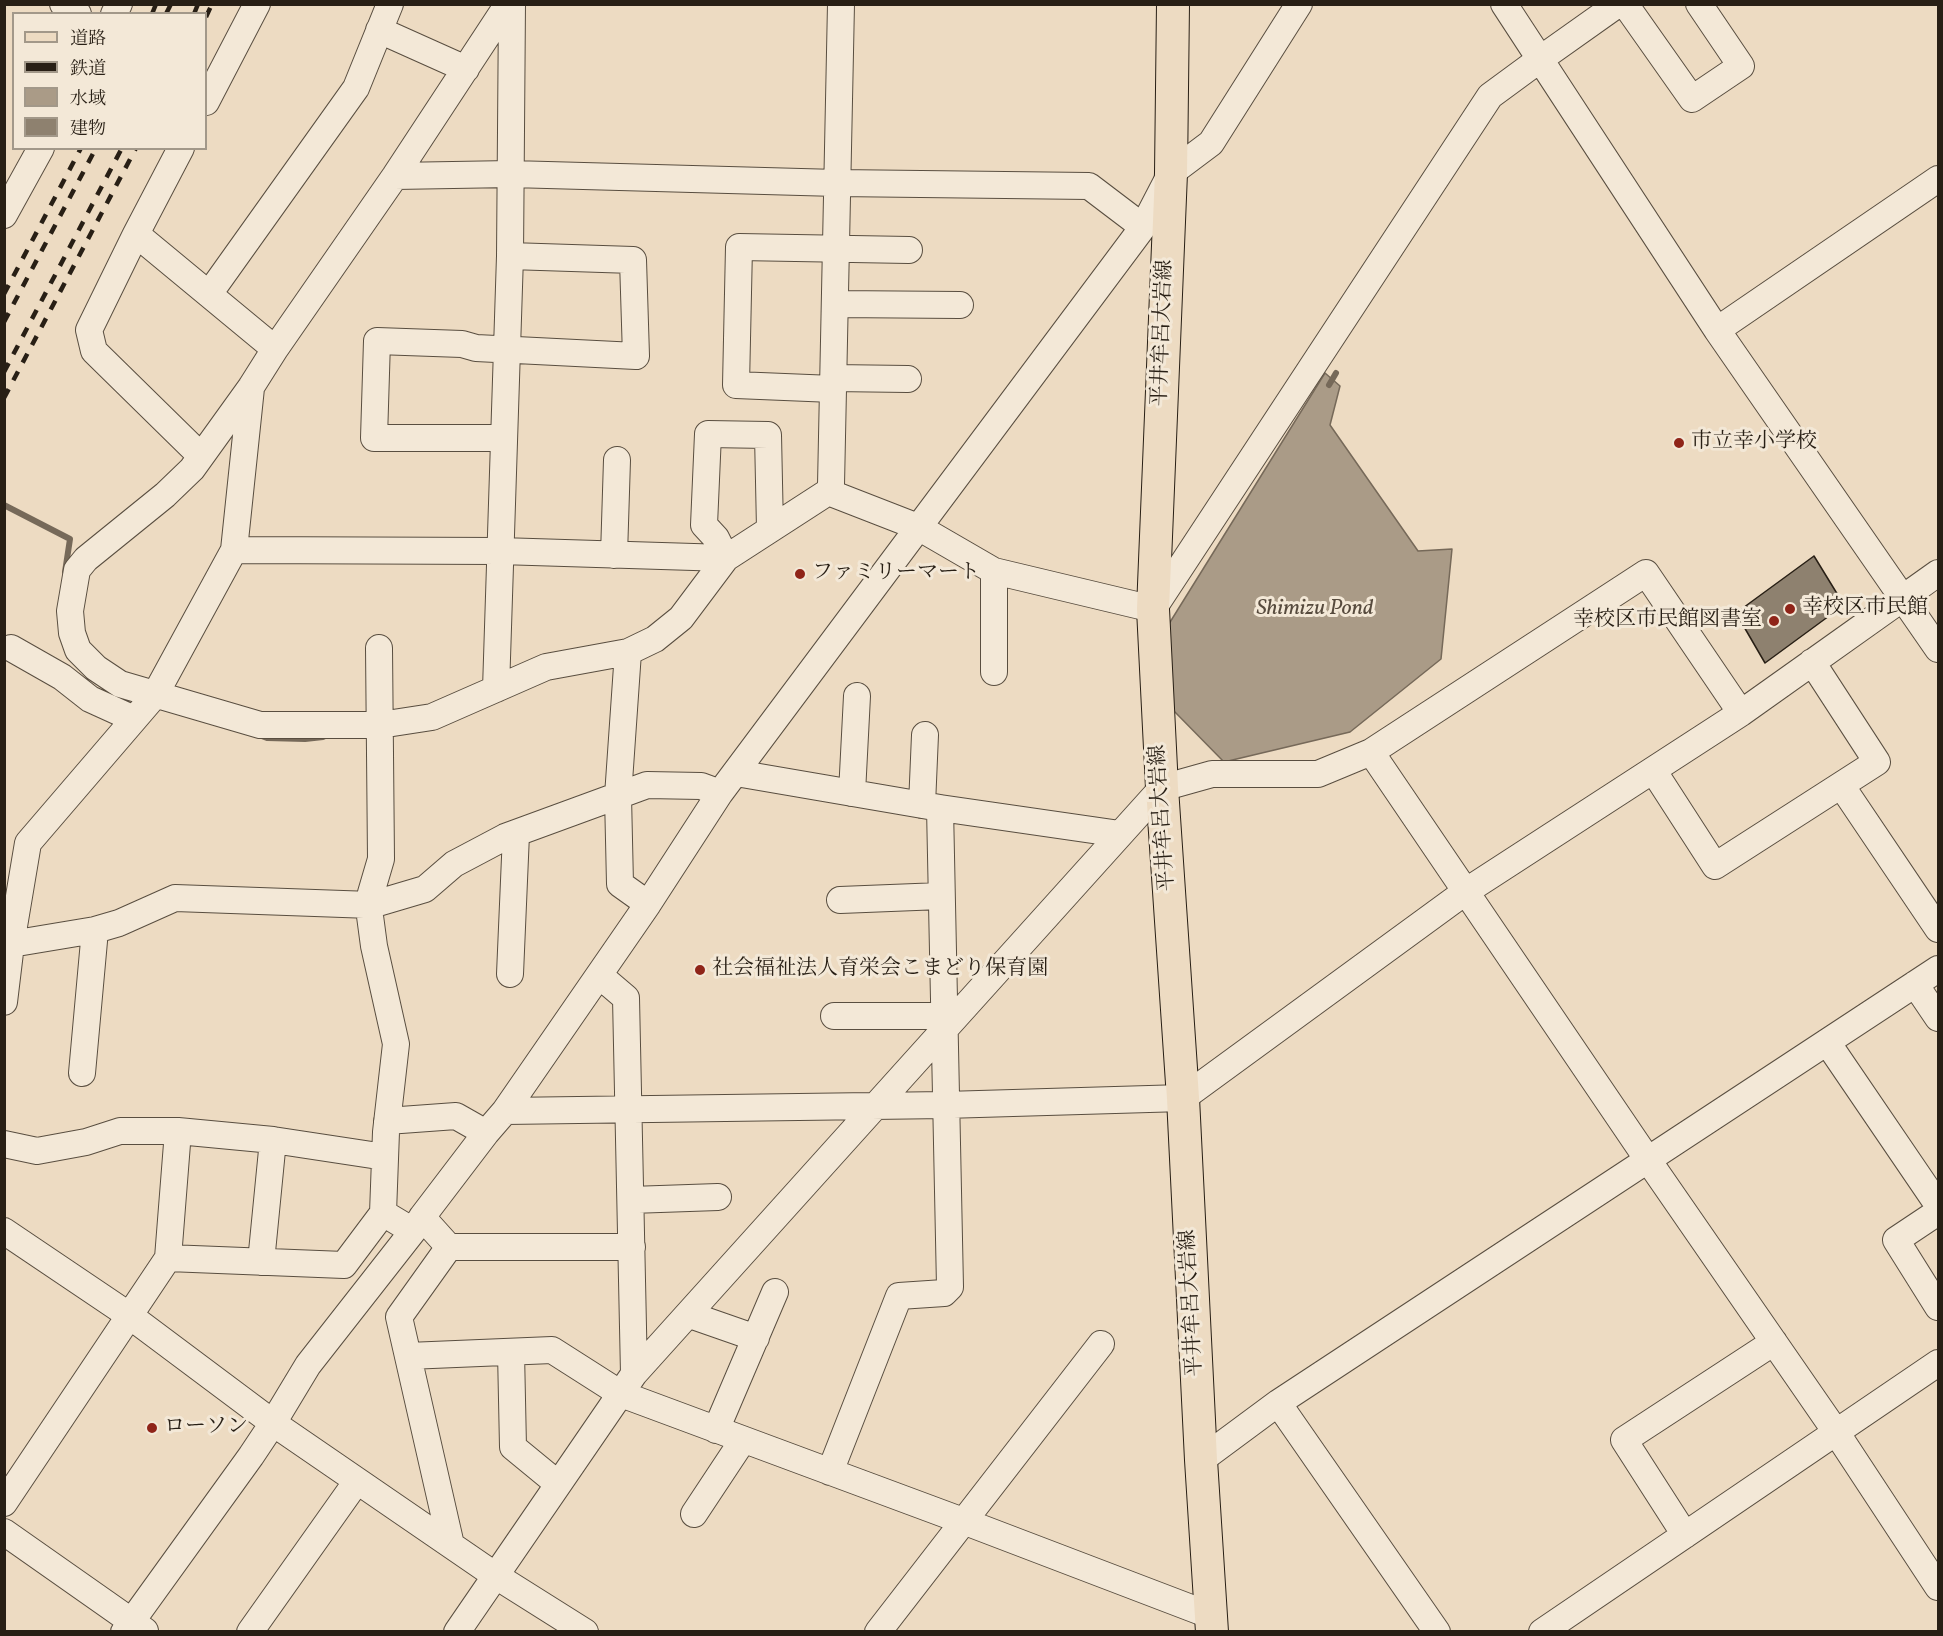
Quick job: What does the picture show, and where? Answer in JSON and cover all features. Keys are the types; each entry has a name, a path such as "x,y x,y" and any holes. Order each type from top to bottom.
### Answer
{"main road":[{"name":"平井牟呂大岩線","path":"1173,4 1171,173 1153,609 1212,1624"}],"street":[{"path":"207,100 257,4"},
{"path":"209,294 356,88 390,4"},
{"path":"146,705 96,668 78,650 72,633 70,611 77,570 86,559 165,495 192,469 252,387 510,4"},
{"path":"496,689 510,256 510,4"},
{"path":"11,648 62,677 90,699 146,705 260,725 380,724 432,717 546,667 628,652 655,639 681,618 726,558 828,492 831,485 841,4"},
{"path":"4,1532 133,1628 273,1423 308,1365 505,1111 648,904 720,793 1143,227 1171,173 1211,142 1299,4"},
{"path":"1504,4 1717,330 1938,649"},
{"path":"828,492 918,527 994,571 1153,609 1491,96 1618,4"},
{"path":"1625,4 1692,99 1741,66 1699,4"},
{"path":"379,30 466,69"},
{"path":"4,215 40,150"},
{"path":"180,150 89,330 94,351 201,456"},
{"path":"395,176 511,174 837,183 1089,186 1143,227"},
{"path":"1717,330 1938,179"},
{"path":"136,234 275,350"},
{"path":"908,379 833,384 736,385 739,247 909,250"},
{"path":"503,438 374,438 377,341 462,344 476,348 636,356 633,260 510,256"},
{"path":"835,304 960,305"},
{"path":"4,1002 12,887 28,843 146,705 234,550 252,387"},
{"path":"726,558 716,538 704,525 708,434 768,435 770,529"},
{"path":"614,555 617,460"},
{"path":"234,550 500,551 726,558"},
{"path":"994,571 994,672"},
{"path":"457,1632 627,1384 875,1106 944,1022 1162,788 1212,774 1318,774 1371,752 1646,573 1741,712"},
{"path":"505,1111 945,1105 1183,1098 1465,892 1741,712 1938,573"},
{"path":"168,1258 344,1265 383,1213 387,1121 396,1044 374,946 370,916 371,893 381,859 379,648"},
{"path":"628,652 618,796 620,884 648,904"},
{"path":"1653,770 1715,866 1877,762 1812,662"},
{"path":"852,793 857,696"},
{"path":"830,1472 899,1296 944,1293 950,1287 941,896 925,735"},
{"path":"1371,752 1836,1432 1938,1587"},
{"path":"736,772 931,807 1120,834"},
{"path":"8,944 95,930 175,898 371,905 424,889 454,864 516,834 648,785 702,786 720,793"},
{"path":"1840,785 1938,929"},
{"path":"510,974 516,834"},
{"path":"840,900 941,896"},
{"path":"82,1073 95,930"},
{"path":"1201,1460 1278,1403 1938,969"},
{"path":"598,975 626,998 632,1247 627,1384"},
{"path":"1915,984 1938,1018"},
{"path":"834,1016 944,1022"},
{"path":"1827,1042 1938,1205"},
{"path":"387,1121 456,1116 486,1133"},
{"path":"4,1144 37,1151 86,1142 120,1131 177,1131 273,1140 385,1157"},
{"path":"4,1503 168,1258 177,1131"},
{"path":"261,1262 273,1140"},
{"path":"631,1200 718,1197"},
{"path":"1938,1212 1896,1240 1938,1306"},
{"path":"383,1213 418,1224 449,1247 632,1247"},
{"path":"4,1231 130,1316 273,1423 496,1576 585,1632"},
{"path":"449,1247 399,1317 451,1545"},
{"path":"716,1430 775,1292"},
{"path":"690,1315 756,1338"},
{"path":"1685,1534 1624,1440 1774,1342"},
{"path":"878,1632 1101,1344"},
{"path":"408,1356 552,1350 627,1384 716,1430 963,1521 1212,1624"},
{"path":"511,1352 513,1447 558,1484"},
{"path":"1542,1632 1938,1363"},
{"path":"1278,1403 1437,1632"},
{"path":"694,1514 743,1440"},
{"path":"250,1632 357,1480"}],"water":[{"name":"Shimizu Pond","path":"1325,373 1340,386 1330,425 1418,551 1452,549 1441,659 1350,732 1224,762 1172,709 1167,627"}],"building":[{"name":"幸校区市民館","path":"1814,556 1844,605 1765,663 1736,613"}],"waterway":[{"path":"1329,385 1336,373"},
{"path":"4,505 70,539 65,572"},
{"path":"259,735 267,738 323,737"}],"railway":[{"path":"153,12 156,4"},
{"path":"167,12 171,4"},
{"path":"195,12 198,4"},
{"path":"207,15 212,4"},
{"path":"4,294 80,150"},
{"path":"4,322 95,150"},
{"path":"4,372 121,150"},
{"path":"4,398 135,150"}],"place":[{"name":"市立幸小学校","path":"1679,443"},
{"name":"ファミリーマート","path":"800,574"},
{"name":"幸校区市民館","path":"1790,609"},
{"name":"幸校区市民館図書室","path":"1774,621"},
{"name":"社会福祉法人育栄会こまどり保育園","path":"700,970"},
{"name":"ローソン","path":"152,1428"}]}
